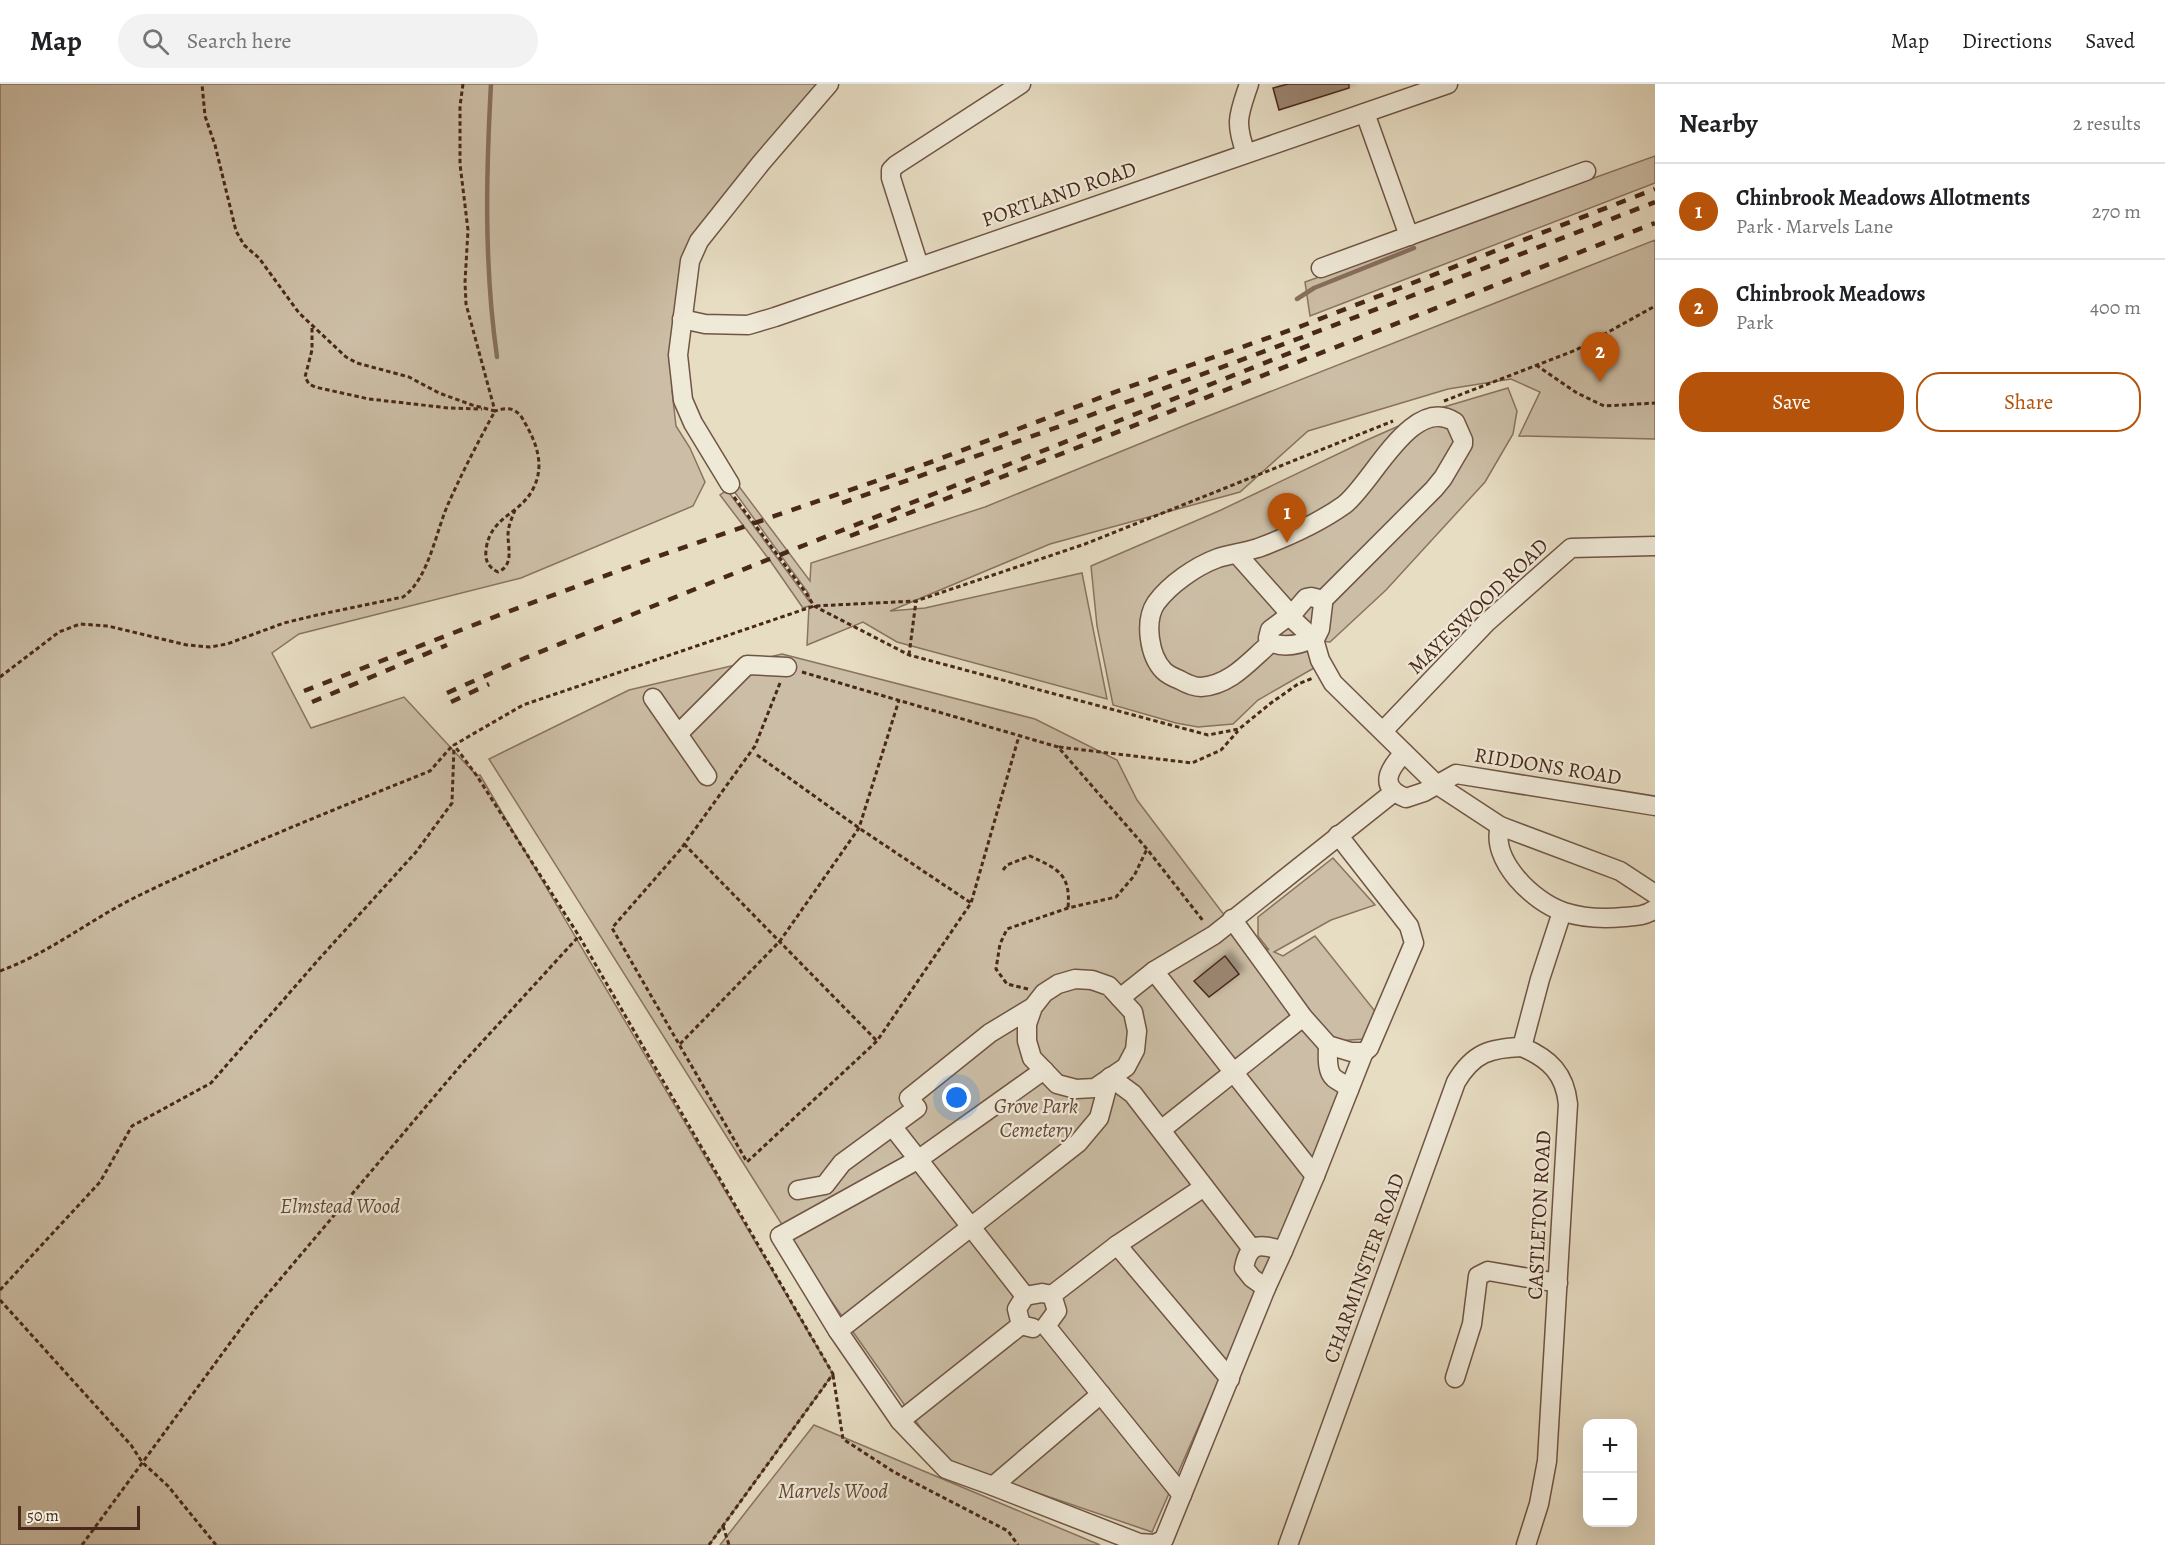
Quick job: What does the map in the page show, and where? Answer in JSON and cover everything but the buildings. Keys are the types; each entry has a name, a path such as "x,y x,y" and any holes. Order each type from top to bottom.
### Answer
{"street":[{"path":"732,490 693,423 683,400 678,355 690,261 699,241 760,163 829,84"},
{"path":"919,267 891,178 891,170 1021,84"},
{"path":"1246,153 1238,132 1239,115 1249,84"},
{"name":"PORTLAND ROAD","path":"682,319 705,324 748,325 1448,84"},
{"path":"1365,113 1409,236"},
{"path":"1321,268 1586,171"},
{"path":"1433,417 1455,422 1463,440 1443,478 1322,601 1320,629 1314,639 1281,646 1270,642 1230,678 1201,687 1190,685 1162,669 1148,631 1150,613 1163,594 1206,564 1276,540 1315,522 1344,505 1358,492 1403,436 1417,423 1433,417"},
{"name":"MAYESWOOD ROAD","path":"1383,731 1486,623 1571,548 1655,546"},
{"path":"1237,554 1284,607 1289,616 1314,639 1323,666 1333,683 1436,784 1500,826 1620,871 1655,894"},
{"path":"1270,642 1268,638 1270,630 1289,616 1306,598 1316,597 1322,601"},
{"path":"678,734 747,665 787,667"},
{"path":"653,698 707,776"},
{"path":"1120,998 1154,971 1214,935 1394,792 1388,786 1388,777 1404,753"},
{"name":"RIDDONS ROAD","path":"1394,792 1406,798 1414,797 1456,774 1655,806"},
{"path":"1500,826 1499,848 1509,868 1535,896 1562,912 1581,916 1616,918 1643,915 1655,909"},
{"path":"1232,919 1303,1017 1328,1046 1351,1052 1364,1052 1370,1048 1414,943 1413,935 1409,926 1338,836"},
{"path":"1522,1047 1540,979 1562,912"},
{"path":"1154,971 1315,1176"},
{"path":"798,1190 825,1185 842,1163 917,1108 909,1098 990,1033 1039,1000 1058,984 1075,979 1092,980 1109,986 1133,1012 1137,1031 1135,1050 1126,1067 1095,1088 1076,1089 1057,1084 1032,1058 1027,1041 1027,1024 1039,1000"},
{"path":"1161,1130 1303,1017"},
{"path":"1328,1046 1329,1073 1345,1084 1349,1090"},
{"name":"CASTLETON ROAD","path":"1522,1047 1554,1066 1560,1074 1567,1093 1568,1104 1547,1461 1539,1504 1526,1545"},
{"name":"CHARMINSTER ROAD","path":"1287,1545 1456,1082 1473,1060 1484,1053 1496,1049 1522,1047"},
{"path":"1044,1070 919,1159 780,1236 838,1331 900,1421 946,1469 1139,1543 1155,1545 1164,1539 1364,1052"},
{"path":"1110,1077 1133,1094 1252,1249"},
{"path":"838,1331 1078,1143 1100,1118 1110,1077"},
{"path":"892,1126 1025,1296"},
{"path":"1021,1325 1017,1309 1025,1296 1042,1293 1052,1295 1117,1245 1204,1187"},
{"path":"1117,1245 1230,1380"},
{"path":"1266,1288 1252,1278 1244,1268 1246,1257 1252,1249 1258,1246 1268,1246 1283,1251"},
{"path":"1455,1378 1472,1324 1478,1276 1488,1270 1558,1283"},
{"path":"1021,1325 1033,1328 1046,1326 1058,1311 1052,1295"},
{"path":"900,1421 1021,1325"},
{"path":"1046,1326 1182,1495"},
{"path":"993,1486 1101,1394"}],"path":[{"path":"202,84 206,116 236,231 244,245 259,258 290,302 311,326 357,363 409,377 439,393 488,409 495,411 507,408 519,412 536,443 538,474 530,494 515,510 502,518 487,541 485,558 488,565 498,572 506,566 510,556 508,535 515,510"},
{"path":"0,677 59,632 80,624 108,626 187,645 210,646 227,644 317,615 404,597 410,592 431,551 448,505 495,411 466,304 468,231 460,164 460,106 463,84"},
{"path":"1437,404 1576,351 1655,306"},
{"path":"311,326 314,340 305,376 309,384 315,387 369,399 449,408 488,409"},
{"path":"1536,365 1577,393 1604,406 1655,403"},
{"path":"0,971 27,961 112,909 172,880 430,771 454,745 523,705 814,606 916,601 1085,544 1393,422"},
{"path":"732,490 814,606 909,656 1208,735 1239,729"},
{"path":"909,656 916,601"},
{"path":"1020,736 971,903 877,1041 747,1162 612,928 684,844 755,746 787,667 1058,747 1192,763 1221,750 1239,729 1323,666"},
{"path":"680,1044 780,941 859,828 899,700"},
{"path":"454,745 477,776 579,936 833,1374 843,1439 894,1472 1008,1532 1018,1545"},
{"path":"0,1290 100,1182 132,1126 211,1083 416,852 452,803 454,745"},
{"path":"1058,747 1147,849 1214,935"},
{"path":"757,755 859,828 971,903"},
{"path":"684,844 877,1041"},
{"path":"1039,1000 1007,984 996,969 999,944 1007,929 1068,908 1116,897 1134,876 1147,849"},
{"path":"1003,870 1007,865 1030,856 1052,866 1065,877 1070,892 1068,908"},
{"path":"82,1545 255,1309 461,1065 579,936"},
{"path":"0,1300 131,1445 142,1462 168,1486 216,1545"},
{"path":"709,1545 833,1374"},
{"path":"723,1526 729,1545"}],"green space":[{"name":"Elmstead Wood","path":"0,84 825,84 689,249 675,388 672,390 676,426 690,448 705,482 693,506 521,578 299,634 272,653 311,728 404,697 477,776 480,775 833,1374 709,1545 0,1545"},
{"path":"1655,156 1655,183 1310,316 1305,282"},
{"path":"1655,240 1655,439 1519,436 1540,392 1511,379 1448,389 1308,431 1240,492 1050,544 890,611 925,608 1082,573 1107,699 897,642 863,622 807,645 809,606 803,608 720,495 727,490 809,601 809,594 731,487 738,485 810,581 811,563 985,507 1188,424"},
{"path":"1508,388 1517,411 1513,434 1485,482 1386,590 1330,642 1319,641 1310,646 1314,668 1258,700 1233,724 1198,727 1113,705 1097,626 1091,566 1221,510 1437,409"},
{"name":"Grove Park Cemetery","path":"782,654 1035,719 1117,760 1137,800 1240,936 1269,950 1258,936 1258,917 1333,858 1375,905 1331,920 1274,952 1283,956 1315,936 1378,1015 1366,1039 1319,1042 1343,1098 1152,1532 944,1461 820,1285 489,759 629,690"},
{"name":"Marvels Wood","path":"814,1425 1100,1545 720,1545"}],"waterway":[{"path":"491,84 487,220 490,289 497,357"},
{"path":"1297,299 1314,288 1414,248"}],"railway":[{"path":"304,691 656,557 934,461 1123,389 1299,327 1655,189"},
{"path":"842,503 1250,357 1655,202"},
{"path":"850,536 1655,223"},
{"path":"447,693 525,658 762,562 1315,343"},
{"path":"312,702 447,645"},
{"path":"451,702 489,684"}],"place":[{"name":"Chinbrook Meadows","path":"1600,382"},
{"name":"Chinbrook Meadows Allotments","path":"1287,543"}]}
